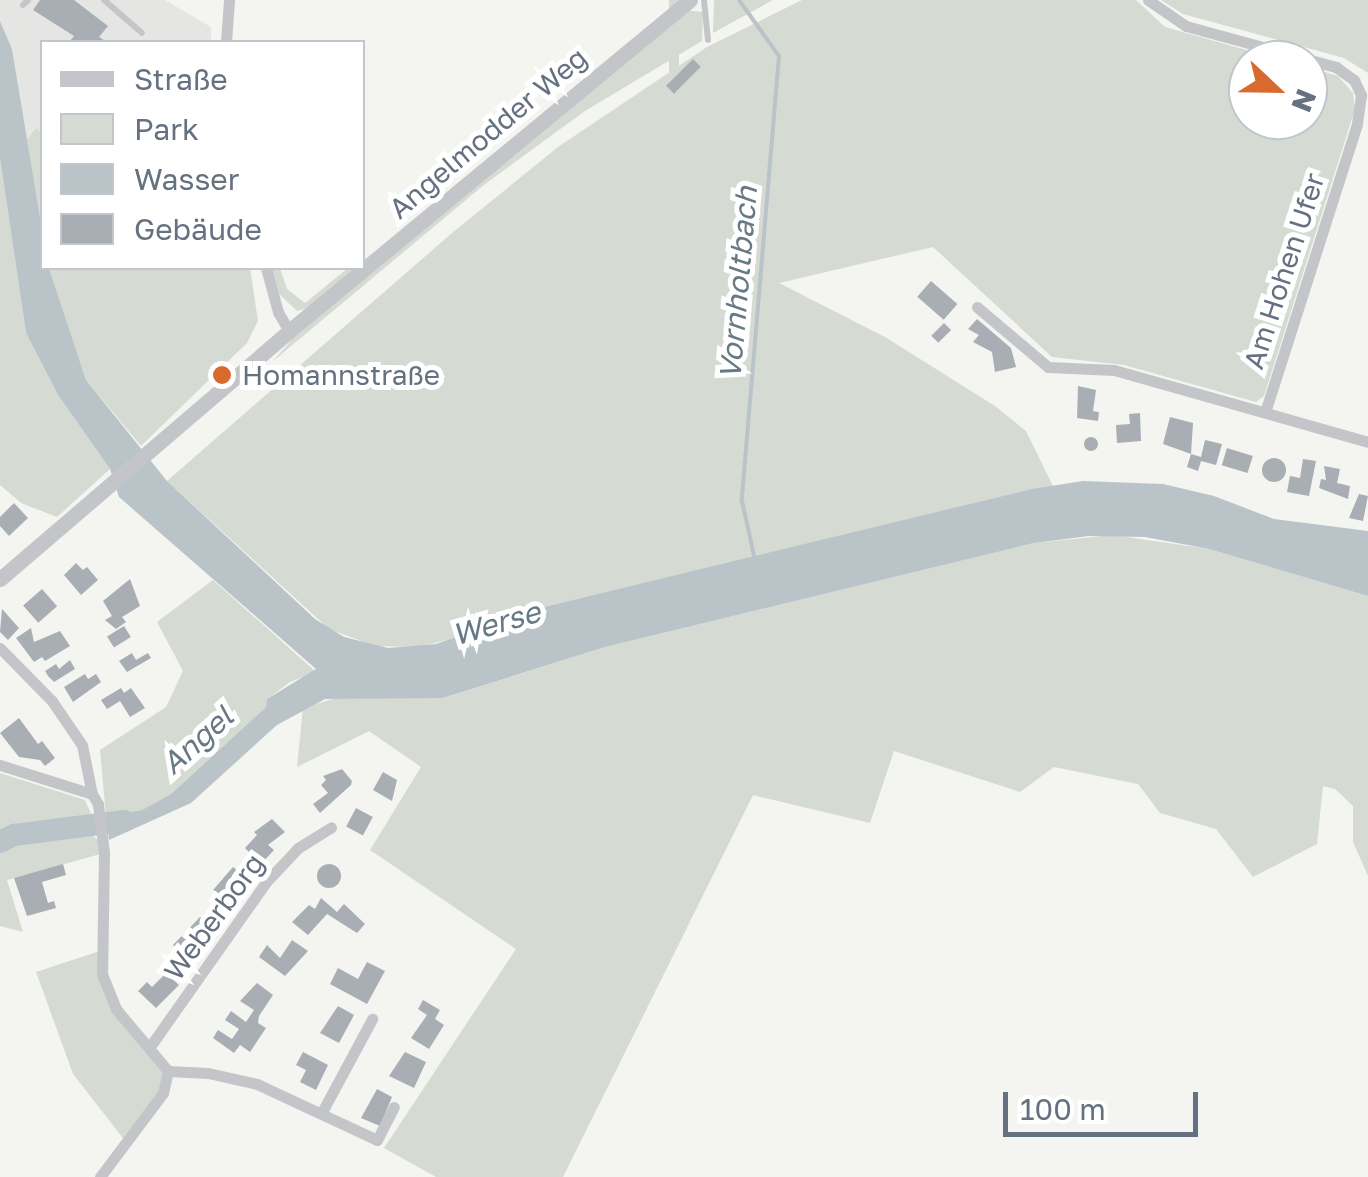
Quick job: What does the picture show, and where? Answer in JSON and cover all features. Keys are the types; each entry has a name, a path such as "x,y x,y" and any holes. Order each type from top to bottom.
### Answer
{"street":[{"path":"226,40 228,0"},
{"name":"Angelmodder Weg","path":"365,268 690,0"},
{"name":"Am Hohen Ufer","path":"1148,0 1186,26 1336,66 1363,88 1358,124 1265,412"},
{"path":"267,270 278,312 289,331"},
{"name":"Angelmodder Weg","path":"3,572 108,489 363,270"},
{"name":"Am Hohen Ufer","path":"977,307 1048,368 1114,370 1368,442"},
{"path":"0,648 52,701 82,745 104,845 102,974 116,1008 168,1071 208,1073 257,1084 377,1140 394,1108"},
{"path":"0,765 92,794"},
{"name":"Weberborg","path":"149,1048 266,882 298,848 332,827"},
{"path":"322,1112 372,1019"},
{"path":"100,1177 163,1093 168,1071"}],"lane":[{"path":"104,0 142,33"},
{"path":"704,0 708,40"}],"shaded area":[{"path":"0,0 165,0 211,27 211,40 40,40 40,131 34,128 27,140 12,49 0,21"}],"green space":[{"path":"669,0 679,0 679,398 669,398"},
{"path":"714,0 773,0 713,33"},
{"path":"802,0 1136,0 1165,27 1228,45 1228,140 1328,140 1328,73 1338,76 1353,93 1355,109 1264,396 1256,402 1124,365 1052,357 933,247 779,283 885,337 995,406 1026,431 1053,486 536,609 470,634 419,647 374,646 329,629 167,481 452,233 558,147 707,47"},
{"path":"1161,0 1368,0 1368,73 1344,58 1328,54 1328,40 1278,40 1183,14"},
{"path":"684,10 703,12 702,41 585,111 485,184 272,362 297,334"},
{"path":"35,128 40,131 40,217 27,140"},
{"path":"0,158 26,333 58,395 110,469 57,517 21,503 0,485"},
{"path":"50,270 250,270 258,321 247,343 141,446 86,380"},
{"path":"273,270 281,270 287,289 305,303 346,270 355,270 308,308 297,311 279,294"},
{"path":"1113,535 1209,549 1368,596 1368,876 1353,842 1353,806 1335,789 1323,786 1317,844 1253,877 1216,829 1160,813 1138,784 1054,767 1020,792 894,751 870,823 753,795 563,1177 436,1177 384,1148 516,949 370,850 421,767 369,731 297,767 303,708 336,698 444,698 605,647 1034,543"},
{"path":"213,580 316,672 290,682 267,699 266,707 171,794 142,810 106,816 100,750 166,707 183,671 157,622"},
{"path":"0,773 85,800 92,816 14,826 0,832"},
{"path":"14,835 93,836 104,845 104,853 7,880 23,932 0,926 0,842"},
{"path":"100,951 116,1008 168,1071 163,1093 126,1142 73,1074 36,972"}],"water":[{"name":"Werse","path":"0,21 12,49 40,217 40,270 50,270 86,380 167,481 315,619 344,637 388,648 436,644 536,609 1032,489 1083,481 1163,484 1214,496 1274,519 1368,531 1368,596 1209,549 1145,537 1089,536 1034,543 605,647 443,698 325,699 277,725 191,803 109,840 106,816 142,810 171,794 266,707 267,699 316,669 119,497 110,469 58,395 26,333 0,158"}],"building":[{"path":"40,0 74,0 108,26 99,37 104,40 71,40 74,36 33,10"},
{"path":"693,59 701,67 674,94 666,86"},
{"path":"931,281 957,304 944,320 917,297"},
{"path":"977,319 1011,348 1016,367 995,372 992,352 973,342 979,335 968,329"},
{"path":"944,323 951,330 938,343 931,336"},
{"path":"1078,386 1096,390 1093,411 1099,412 1098,421 1077,418"},
{"path":"1140,413 1141,441 1117,443 1116,425 1130,424 1129,414"},
{"path":"1170,417 1193,423 1191,454 1163,444"},
{"path":"1091,437 1098,444 1091,451 1084,444"},
{"path":"1205,440 1222,444 1216,465 1201,461 1198,471 1187,467 1191,454 1201,457"},
{"path":"1227,448 1253,456 1248,473 1222,465"},
{"path":"1274,458 1283,461 1283,479 1274,482 1265,479 1262,470 1265,461"},
{"path":"1303,459 1316,461 1309,496 1287,492 1290,476 1300,478"},
{"path":"1324,466 1340,469 1337,483 1350,486 1348,499 1319,488 1321,479 1326,480"},
{"path":"1359,494 1368,496 1363,521 1349,518"},
{"path":"14,503 28,518 9,536 0,526 0,517"},
{"path":"76,563 83,570 87,567 98,580 81,595 64,575"},
{"path":"130,579 140,606 122,617 126,622 116,629 105,620 112,616 103,601"},
{"path":"42,589 57,606 38,623 23,605"},
{"path":"2,609 19,628 8,640 0,632"},
{"path":"124,626 131,637 114,648 107,637"},
{"path":"31,628 34,642 60,631 70,646 45,661 42,657 34,662 16,638"},
{"path":"132,653 136,660 148,653 151,658 127,672 119,661"},
{"path":"70,660 75,669 54,682 45,671 56,664 59,669"},
{"path":"85,674 88,679 96,674 101,682 73,702 64,687"},
{"path":"121,688 124,693 131,688 145,708 130,717 120,701 107,709 101,700"},
{"path":"19,718 38,744 42,741 55,758 45,766 40,760 19,757 0,733"},
{"path":"342,769 351,785 320,813 313,804 328,793 321,785 326,780 323,776"},
{"path":"383,772 397,780 392,801 373,790"},
{"path":"356,808 373,817 363,835 346,827"},
{"path":"272,819 285,832 268,845 274,850 261,864 245,848 257,835 254,832"},
{"path":"63,864 66,875 42,882 48,903 54,901 56,908 27,916 14,878"},
{"path":"329,864 341,876 329,888 317,876"},
{"path":"233,867 249,881 229,903 213,890"},
{"path":"321,898 337,912 344,904 365,924 357,933 327,914 308,935 292,922 309,905 315,909"},
{"path":"200,917 216,932 193,952 196,955 190,961 173,945"},
{"path":"292,940 308,951 285,976 259,957 267,945 280,958"},
{"path":"367,962 385,971 367,1004 330,984 338,968 358,979"},
{"path":"166,973 179,985 156,1008 138,991 147,982 152,987"},
{"path":"257,983 273,995 259,1016 258,1023 266,1028 250,1052 240,1045 234,1053 213,1038 218,1030 232,1039 239,1029 225,1020 231,1011 246,1022 254,1010 240,1001"},
{"path":"423,1000 440,1010 435,1019 444,1025 429,1049 411,1038 427,1015 418,1009"},
{"path":"338,1006 354,1015 339,1043 320,1033"},
{"path":"303,1052 328,1065 316,1090 300,1082 306,1070 296,1065"},
{"path":"405,1052 426,1062 414,1088 389,1076"},
{"path":"377,1089 392,1097 380,1126 361,1118"}],"waterway":[{"name":"Vornholtbach","path":"739,0 779,56 742,501 755,560"},
{"name":"Angel","path":"0,842 14,835 124,821"}],"place":[{"name":"Homannstraße","path":"222,375"}]}
